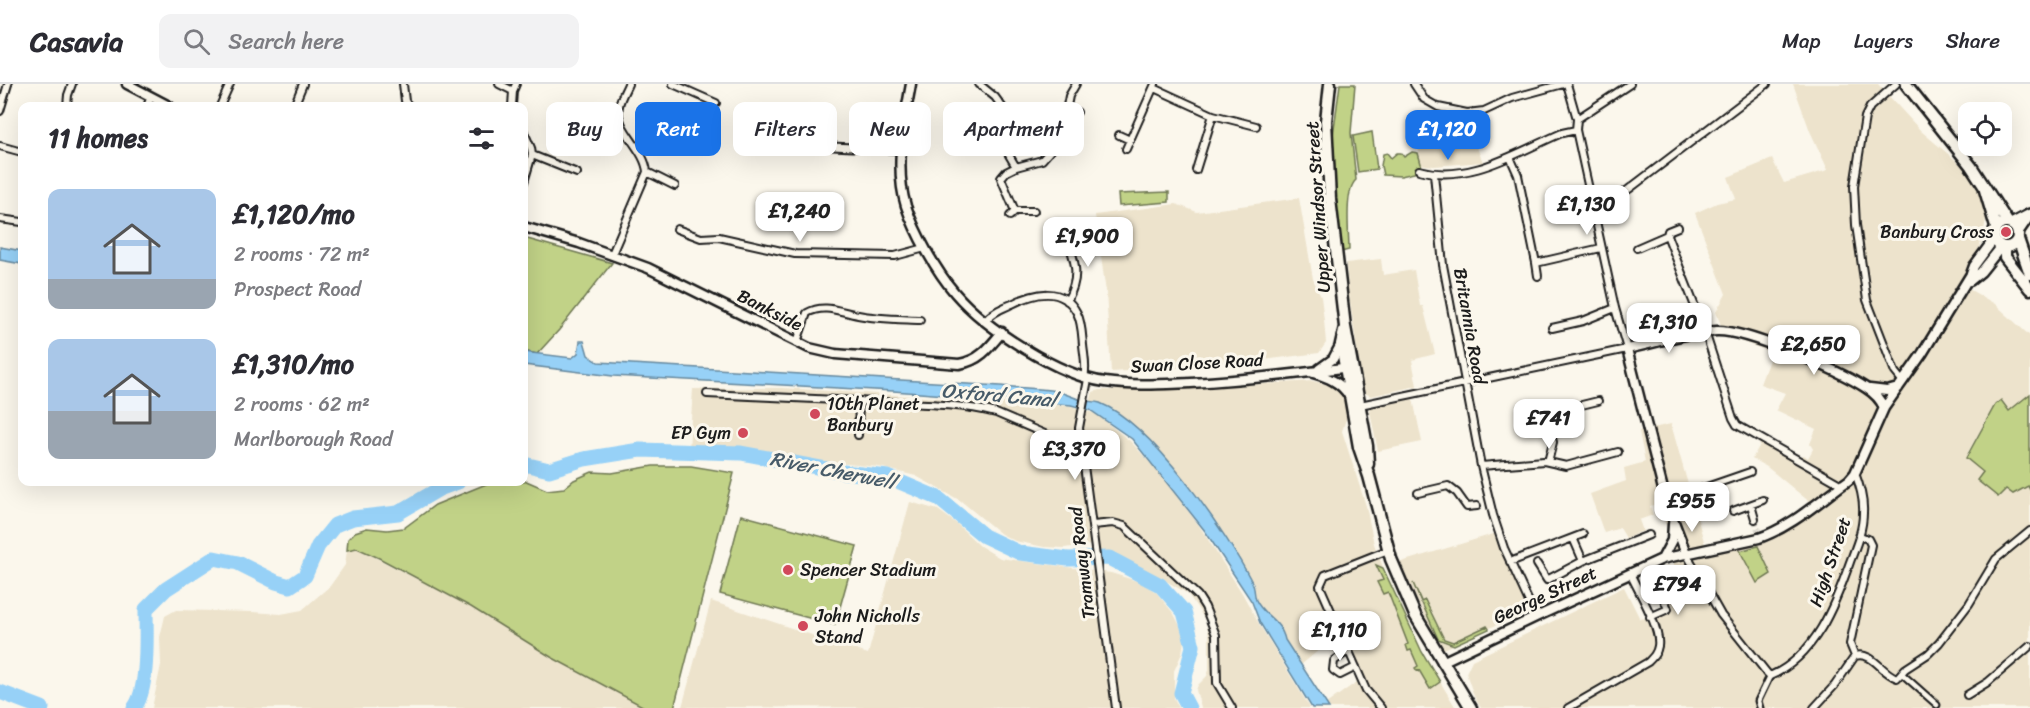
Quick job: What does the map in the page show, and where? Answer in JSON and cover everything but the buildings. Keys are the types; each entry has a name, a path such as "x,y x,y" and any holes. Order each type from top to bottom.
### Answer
{"main road":[{"name":"Upper Windsor Street","path":"1330,84 1326,121 1330,199 1359,447 1369,476 1387,547 1415,615 1471,708"},
{"path":"1906,84 1949,137 2014,229 2030,274"},
{"path":"1983,184 2005,257 2030,289"},
{"path":"2000,244 2011,246 2014,229 2030,214"},
{"path":"1996,227 2002,223 2014,229"},
{"name":"Upper Windsor Street","path":"1345,327 1341,344 1349,367"}],"street":[{"path":"0,111 8,84"},
{"path":"67,102 72,84"},
{"path":"127,84 161,102"},
{"path":"222,102 230,84"},
{"path":"296,102 303,84"},
{"path":"403,84 406,102"},
{"path":"499,84 515,87 513,102"},
{"path":"612,254 647,172 644,158 626,132 619,114 619,106 628,84"},
{"path":"674,84 716,102"},
{"name":"Swan Close Road","path":"908,102 911,84"},
{"path":"979,84 995,97 1003,108 1002,143 1016,167"},
{"path":"1069,102 1076,84"},
{"path":"1414,84 1424,99 1438,107 1467,113 1485,111 1512,98 1565,84 1577,119 1576,130 1615,308 1666,501 1686,554 1721,615 1770,676 1758,701 1760,708"},
{"path":"1577,119 1630,84"},
{"path":"1594,212 1629,189 1767,84"},
{"path":"1896,84 1870,107 1865,117 1854,194 1866,300 1900,385"},
{"path":"1126,149 1154,86 1213,115 1256,126"},
{"path":"149,102 151,97"},
{"path":"1196,170 1213,115"},
{"path":"1419,170 1434,174 1476,170 1576,130"},
{"path":"1119,135 1130,140"},
{"path":"528,141 532,155 528,168"},
{"path":"0,146 18,151"},
{"path":"532,155 577,173"},
{"name":"Swan Close Road","path":"901,156 906,206 925,248 954,292 985,321 1036,356 1086,378 1118,384 1254,378 1349,367"},
{"path":"1034,211 1012,213 1001,178 1006,172 1016,167 1042,160 1046,156"},
{"path":"1510,157 1518,175 1538,276"},
{"path":"647,172 675,186"},
{"name":"Britannia Road","path":"1434,174 1443,265 1481,466 1498,532 1536,617"},
{"path":"0,219 18,221"},
{"path":"1678,227 1668,231 1668,237 1705,332 1737,425 1842,485"},
{"name":"Bankside","path":"528,228 612,254 671,278 809,348 835,354 959,364 971,361 983,354 1002,333"},
{"path":"677,229 698,238 719,237 795,254 895,256 925,248"},
{"path":"985,321 993,313 1035,294 1048,294 1067,301 1072,292 1077,270 1065,232"},
{"path":"1637,248 1668,237"},
{"path":"1855,473 1884,408 1965,285 1981,272 2000,244"},
{"path":"1536,263 1601,248"},
{"name":"Tramway Road","path":"1067,301 1076,310 1081,326 1086,378 1079,428 1094,525 1097,569 1116,708"},
{"path":"797,342 807,313 816,308 840,310 856,315 920,320"},
{"path":"1552,328 1583,321 1615,308"},
{"path":"1355,402 1464,383 1705,332 1730,332 1825,367 1866,388 1880,400 1884,408"},
{"name":"Swan Close Road","path":"1307,372 1322,368 1336,354 1341,344"},
{"name":"Swan Close Road","path":"1307,372 1336,382 1355,402"},
{"path":"1866,388 1881,391 1900,385"},
{"path":"707,394 859,401 983,410 1012,419 1082,450"},
{"path":"858,435 859,401"},
{"path":"1548,462 1553,442 1545,414 1598,401"},
{"path":"1481,466 1548,462 1566,466 1601,460 1618,452"},
{"path":"1666,501 1750,472"},
{"name":"George Street","path":"1442,662 1662,560 1784,528 1855,473"},
{"name":"High Street","path":"1770,676 1779,672 1806,649 1819,633 1833,608 1860,536 1863,502 1855,473"},
{"path":"1418,493 1448,486 1457,493 1467,507 1477,506"},
{"path":"1733,511 1763,500"},
{"path":"1751,505 1755,519"},
{"path":"1662,560 1672,540 1673,521"},
{"path":"1094,525 1113,523 1124,526 1198,596 1216,634 1217,683 1232,708"},
{"path":"1855,656 1867,656 1889,675 1899,675 1929,654 1969,604 1996,560 2030,531"},
{"path":"1510,562 1583,534"},
{"path":"1538,564 1547,580 1583,561 1649,535"},
{"path":"1855,656 1851,643 1871,545 1868,539 1860,536"},
{"path":"1573,538 1583,561"},
{"path":"1382,708 1366,690 1320,586 1325,575 1387,547"},
{"path":"1568,708 1652,658 1658,648 1658,637 1630,573"},
{"path":"1650,617 1668,609 1663,597"},
{"path":"1967,695 1988,682 2030,646"},
{"path":"1349,650 1334,661 1333,670 1340,675 1356,668"},
{"path":"1814,708 1835,685 1855,656"},
{"path":"1899,675 1937,705"}],"shaded area":[{"path":"1793,84 1878,84 1921,131 1967,170 1981,196 1986,219 1983,235 1977,255 1960,284 1995,304 2030,336 2030,394 2009,411 1995,405 1968,452 1983,473 1977,480 1998,497 2006,489 2028,486 2030,490 2030,708 1481,708 1466,673 1472,660 1624,587 1640,619 1658,616 1670,610 1663,595 1666,593 1662,584 1676,579 1678,575 1668,529 1657,504 1650,506 1653,515 1639,520 1643,531 1626,538 1620,528 1604,533 1590,494 1626,481 1624,468 1645,462 1639,431 1671,424 1705,545 1777,526 1811,503 1767,467 1752,459 1761,443 1791,461 1804,455 1808,458 1813,449 1810,444 1816,429 1776,410 1785,393 1760,384 1772,352 1725,336 1716,312 1726,294 1695,213 1717,203 1736,199 1728,177 1772,159 1784,183 1828,170 1810,131"},
{"path":"1472,136 1483,162 1434,166 1419,164 1419,144"},
{"path":"1299,198 1313,279 1321,297 1324,320 1326,343 1319,353 1223,365 1111,372 1106,292 1095,215 1176,204 1197,212"},
{"path":"1381,259 1383,275 1414,270 1420,306 1423,306 1435,354 1412,360 1417,386 1371,396 1365,393 1362,384 1346,263"},
{"path":"1313,381 1337,387 1344,395 1347,416 1342,431 1366,506 1374,544 1394,595 1422,652 1456,708 1329,708 1326,704 1357,681 1338,634 1301,665 1285,640 1284,634 1260,607 1254,584 1222,532 1195,495 1138,428 1109,408 1090,402 1093,392 1099,390 1168,390"},
{"path":"781,388 1070,406 1096,414 1130,441 1154,467 1198,524 1310,708 1201,708 1196,690 1209,670 1209,635 1206,621 1188,594 1168,582 1088,545 1064,548 1044,547 1015,541 1001,534 961,501 916,476 879,467 689,449 693,389"},
{"path":"1413,399 1422,442 1378,451 1369,407"},
{"path":"910,502 938,510 980,546 1000,558 1111,573 1140,582 1156,592 1174,614 1184,640 1182,653 1174,671 1174,698 1179,708 682,707 711,601 868,654"},
{"path":"1500,532 1533,608 1442,650 1398,563"},
{"path":"357,548 471,607 551,657 646,708 152,708 161,665 160,637 165,616 176,610 281,614 302,610 330,586 345,565 347,550"}],"green space":[{"path":"1340,84 1355,84 1351,133 1356,180 1352,185 1349,202 1349,250 1341,252 1334,177 1333,136"},
{"path":"1372,132 1377,169 1358,172 1353,136"},
{"path":"1412,152 1418,153 1423,171 1401,176 1383,175 1381,166 1383,154 1387,153 1391,158 1397,153 1401,153 1404,157"},
{"path":"1169,192 1169,202 1119,206 1118,194"},
{"path":"528,239 612,263 559,330 537,354 528,352"},
{"path":"2030,394 2030,490 2028,486 2013,494 2006,489 1998,497 1977,480 1983,472 1966,458 1995,405 2001,400 2009,411"},
{"path":"653,466 691,466 734,473 674,708 646,708 551,657 471,607 379,558 357,548 347,550 348,539 355,532 367,528 387,530 404,528 435,505 481,486 528,486 528,482 547,490 564,488 574,480 592,472 612,473"},
{"name":"Spencer Stadium","path":"741,515 857,546 835,625 720,594"},
{"path":"1758,546 1771,574 1757,583 1740,551"},
{"path":"1376,565 1383,568 1422,652 1440,682 1430,689 1419,670 1415,668 1418,666 1411,650 1408,651 1406,645 1408,644 1388,592 1383,594 1377,582 1383,580"},
{"path":"1425,600 1444,639 1453,642 1487,626 1489,629 1454,645 1438,639 1421,602"}],"water":[{"path":"0,247 18,250 18,263 0,260"},
{"name":"Oxford Canal","path":"580,341 584,341 588,355 598,362 1001,386 1056,391 1100,403 1120,415 1142,433 1186,482 1240,561 1253,584 1256,600 1262,610 1280,627 1285,640 1329,708 1312,708 1260,623 1252,602 1205,531 1132,439 1090,410 1071,405 893,391 613,376 528,365 528,352 572,358 578,353"}],"waterway":[{"name":"River Cherwell","path":"528,465 549,470 584,459 640,450 741,453 843,472 888,477 938,498 984,536 1020,553 1068,559 1109,558 1160,585 1184,612 1193,646 1181,693 1189,708"},
{"name":"River Cherwell","path":"134,708 139,700 144,675 146,609 166,589 214,558 238,563 276,582 290,586 305,576 318,546 335,525 353,518 398,513 447,486"},
{"name":"River Cherwell","path":"0,692 42,708"}],"tunnel":[{"path":"1755,519 1758,530"}],"place":[{"name":"Banbury Cross","path":"2006,232"},
{"name":"10th Planet Banbury","path":"815,414"},
{"name":"EP Gym","path":"743,433"},
{"name":"Spencer Stadium","path":"788,570"},
{"name":"John Nicholls Stand","path":"803,626"}]}
